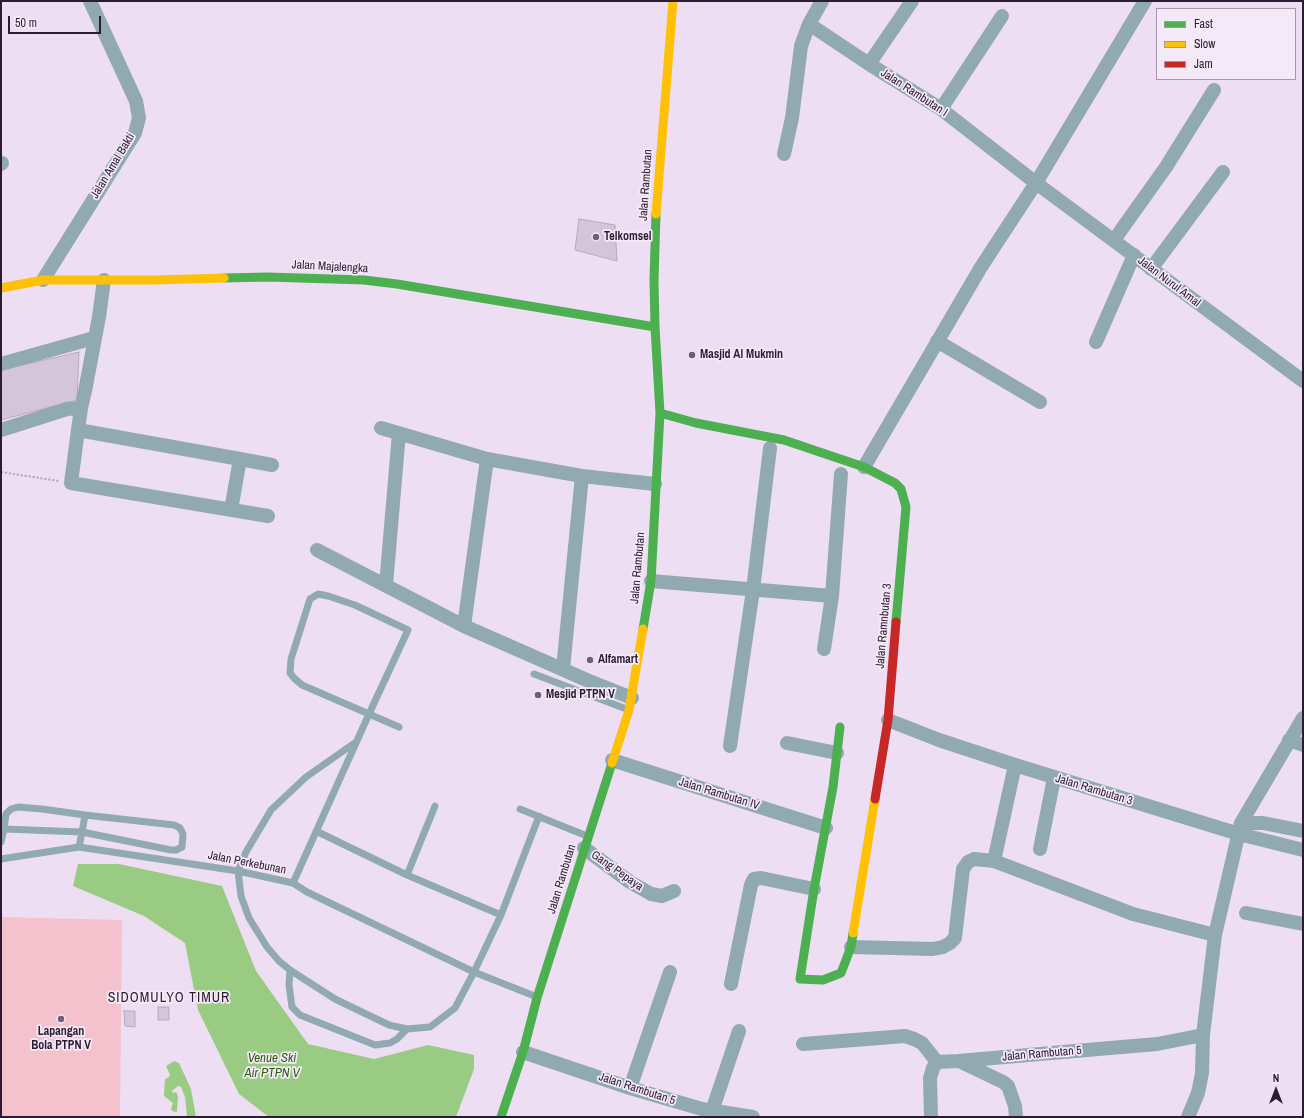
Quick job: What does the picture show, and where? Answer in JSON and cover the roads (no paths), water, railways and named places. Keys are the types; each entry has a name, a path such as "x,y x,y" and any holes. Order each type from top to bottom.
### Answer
{"street":[{"name":"Jalan Amal Bakti","path":"43,280 135,133 139,118 136,101 90,1"},
{"name":"Jalan Rambutan","path":"501,1117 523,1052 537,998 630,704 651,581 660,413 654,280 656,216 673,1"},
{"path":"784,154 792,118 801,46 809,24 822,1"},
{"path":"869,64 912,1"},
{"path":"864,467 981,267 1036,184 1145,1"},
{"path":"940,109 1002,16"},
{"name":"Jalan Rambutan I","path":"809,24 940,109 1036,184"},
{"path":"1114,240 1166,167 1214,90"},
{"path":"1152,269 1223,172"},
{"name":"Jalan Nurul Amal","path":"1036,184 1114,240 1303,381"},
{"path":"1096,342 1134,255"},
{"name":"Jalan Majalengka","path":"1,288 43,280 155,280 267,277 364,280 398,284 655,327"},
{"path":"104,280 99,317 81,408 71,483 268,516"},
{"path":"1,364 94,338"},
{"path":"937,341 1040,402"},
{"path":"1,430 67,409 81,408"},
{"name":"Jalan Ramnbutan 3","path":"660,413 696,423 784,440 864,467 895,483 904,494 906,506 888,720 850,947 841,973 823,980 800,979 814,889"},
{"path":"381,428 487,459 582,476 655,484"},
{"path":"78,430 272,465"},
{"path":"386,585 399,433"},
{"path":"730,746 753,590 770,448"},
{"path":"231,510 240,459"},
{"path":"464,626 487,459"},
{"path":"824,649 832,596 841,474"},
{"path":"563,669 582,476"},
{"path":"317,550 464,626 563,669 630,704"},
{"path":"651,581 832,596"},
{"path":"1188,1117 1198,1093 1202,1073 1203,1035 1215,935 1240,828 1303,718"},
{"name":"Jalan Rambutan 3","path":"888,720 939,740 1054,778 1240,828 1303,850"},
{"path":"731,984 751,885 754,879 761,878 814,889 833,787 840,727"},
{"path":"1290,740 1303,745"},
{"path":"787,743 837,754"},
{"name":"Jalan Rambutan IV","path":"612,760 826,828"},
{"path":"994,861 1014,765"},
{"path":"1040,849 1054,778"},
{"path":"1240,828 1264,823 1303,831"},
{"name":"Gang Pepaya","path":"586,842 630,882 651,894 662,896 674,891"},
{"path":"850,947 933,948 943,947 950,943 955,938 963,869 968,862 974,859 994,861 1133,914 1215,935"},
{"path":"1246,913 1303,924"},
{"path":"630,1088 670,972"},
{"path":"704,1112 738,1031"},
{"name":"Jalan Rambutan 5","path":"937,1062 1158,1044 1203,1035"},
{"path":"803,1044 905,1036 922,1043 937,1062 933,1068 930,1078 931,1117"},
{"name":"Jalan Rambutan 5","path":"523,1052 704,1112 753,1117"},
{"path":"958,1061 1003,1082 1008,1086 1015,1106 1016,1117"}],"lane":[{"path":"293,883 356,742 369,714 408,630 355,605 328,596 318,594 310,599 291,659 290,672 294,678 302,684 369,714 399,727"},
{"path":"534,674 630,704"},
{"path":"356,742 306,777 271,810 246,852 238,871 241,896 249,918 267,947 290,970 335,999 389,1025 407,1029 430,1027 455,1008 501,915 539,816"},
{"path":"407,875 435,806"},
{"path":"1,842 6,814 11,809 18,807 174,825 180,828 183,834 182,847 176,850 170,850 82,832 4,829"},
{"path":"520,809 539,816 586,842"},
{"path":"79,847 85,815"},
{"path":"316,831 407,875 501,915"},
{"name":"Jalan Perkebunan","path":"1,859 79,847 238,871 293,883 307,892 474,972 537,998"},
{"path":"290,970 289,985 292,1007 300,1015 375,1045 390,1043 397,1039 407,1029"}],"water":[{"name":"Venue Ski Air PTPN V","path":"78,864 119,864 222,886 256,971 308,1044 374,1059 428,1045 474,1055 474,1069 456,1117 269,1117 239,1094 198,1010 185,943 144,916 73,886"},
{"path":"174,1061 179,1063 191,1089 196,1117 187,1117 185,1097 181,1087 178,1086 172,1091 173,1093 176,1092 178,1096 176,1112 172,1111 171,1109 173,1103 164,1096 165,1079 170,1075 166,1066"}],"place":[{"name":"Telkomsel","path":"596,237"},
{"name":"Masjid Al Mukmin","path":"692,355"},
{"name":"Alfamart","path":"590,660"},
{"name":"Mesjid PTPN V","path":"538,695"},
{"name":"Lapangan Bola PTPN V","path":"61,1019"}],"district":[{"name":"SIDOMULYO TIMUR","path":"169,998"}]}
